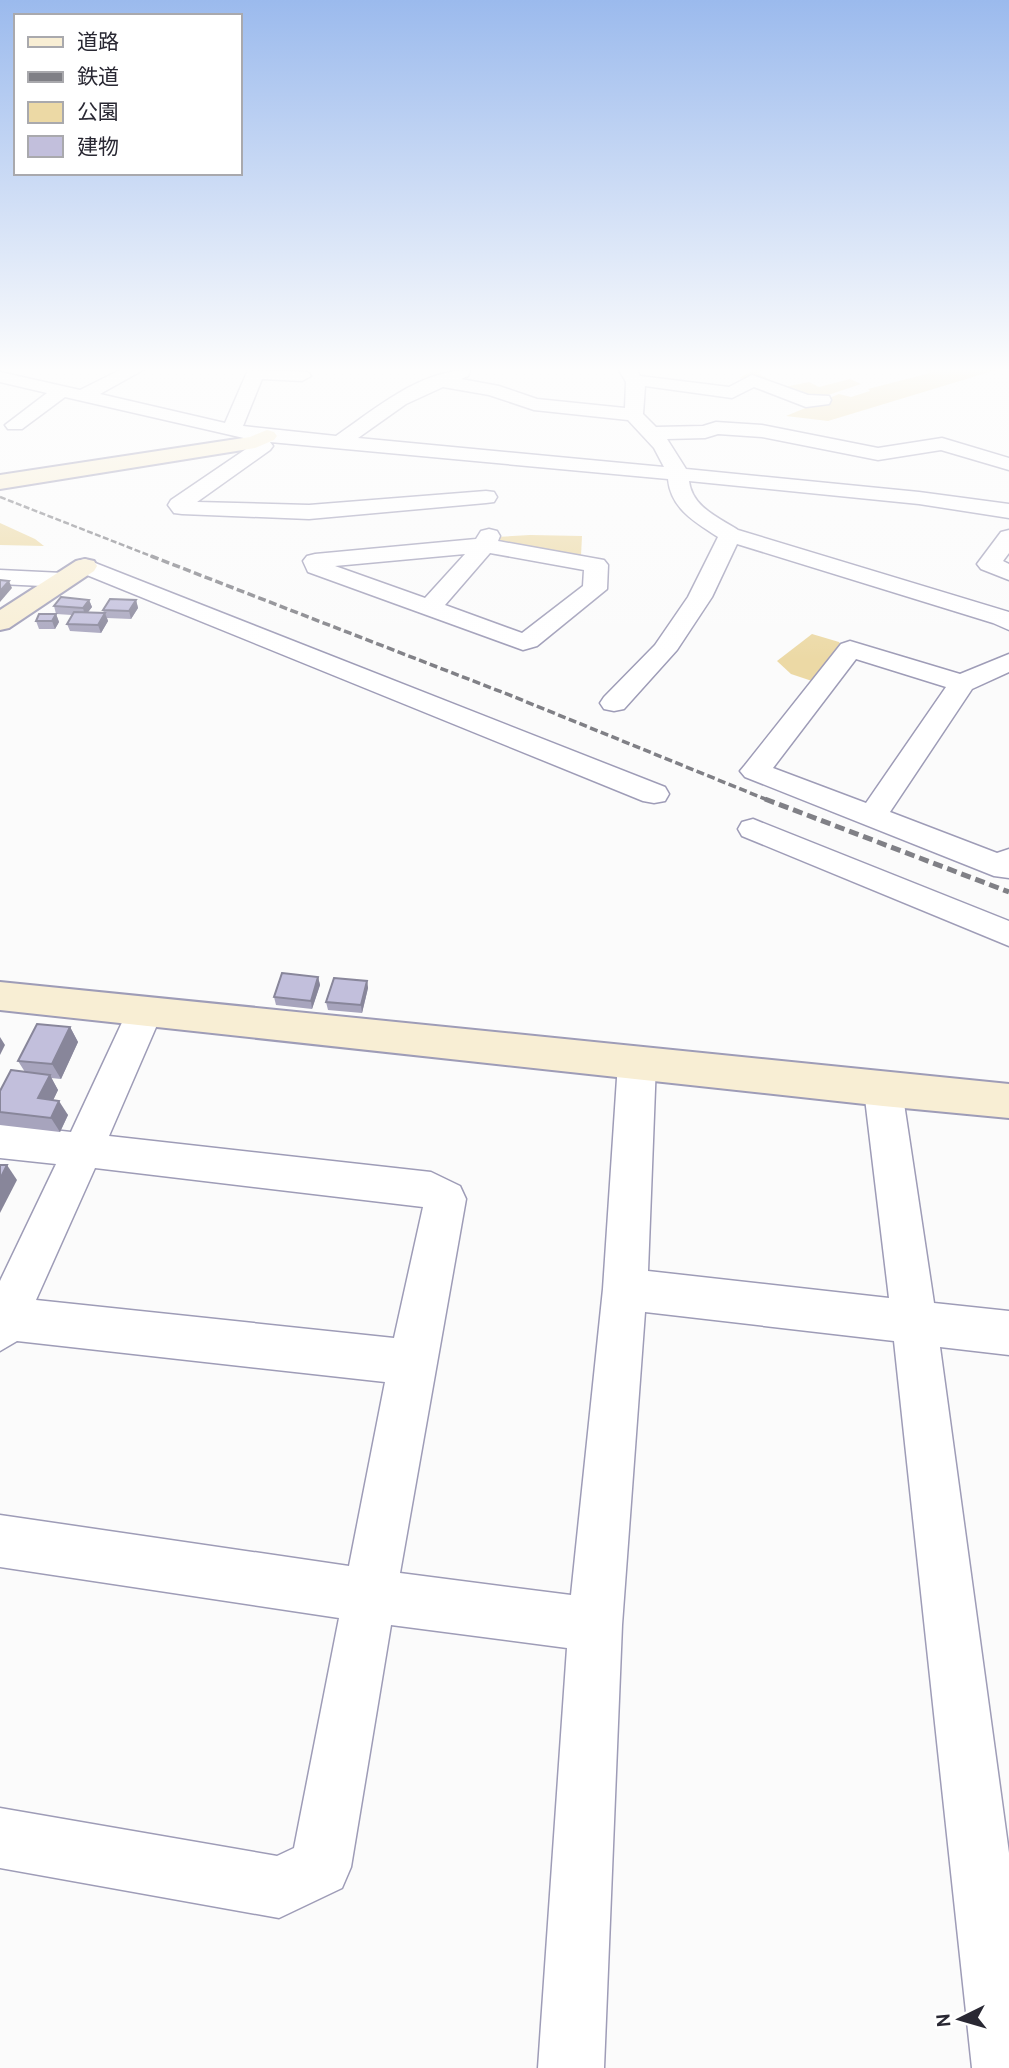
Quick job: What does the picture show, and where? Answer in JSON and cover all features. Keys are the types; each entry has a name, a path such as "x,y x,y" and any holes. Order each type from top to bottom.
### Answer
{"street":[{"path":"0,482 94,467"},
{"path":"233,467 178,505 182,508 309,512 485,497"},
{"path":"429,608 485,545 491,532 485,497 489,471 493,467"},
{"path":"610,467 919,498 1009,512"},
{"path":"674,467 678,473 680,493 685,501 698,514 730,535 1009,623"},
{"path":"950,467 986,478"},
{"path":"614,703 664,650 700,597 730,535"},
{"path":"1009,537 989,564 1009,573"},
{"path":"485,545 596,565 595,589 528,641 523,642 316,567 316,562 485,545"},
{"path":"0,622 85,566 654,794"},
{"path":"0,577 63,580"},
{"path":"962,683 849,649 755,771 1005,868 1009,860"},
{"path":"872,817 962,683 1009,662"},
{"path":"753,828 1009,934"},
{"path":"0,996 883,1090 1009,1101"},
{"path":"145,1011 83,1150 1,1322 412,1362"},
{"path":"571,2068 595,1625 625,1289 637,1063"},
{"path":"883,1090 914,1321 1005,2068"},
{"path":"0,1141 431,1189 445,1199 412,1362 321,1867 279,1886 0,1838"},
{"path":"625,1289 1009,1333"},
{"path":"0,1541 371,1596 595,1625"}],"green space":[{"path":"0,523 35,539 44,546 0,545"},
{"path":"582,536 581,556 497,541 496,537"},
{"path":"812,634 839,642 844,649 815,682 791,674 777,661"}],"building":[{"path":"0,580 9,581 0,591"},
{"path":"61,597 89,600 83,608 54,606"},
{"path":"110,599 136,600 129,611 103,610"},
{"path":"74,612 105,613 98,625 67,624"},
{"path":"39,614 56,614 52,621 36,621"},
{"path":"282,973 318,977 311,1001 274,997"},
{"path":"334,978 367,981 361,1005 326,1002"},
{"path":"37,1024 70,1027 52,1064 18,1061"},
{"path":"11,1070 50,1075 38,1098 59,1101 51,1118 0,1112 0,1091"},
{"path":"0,1165 7,1165 0,1179"}],"railway":[{"path":"0,497 156,558"},
{"path":"151,556 512,696 766,800"},
{"path":"766,800 1009,892"}]}
